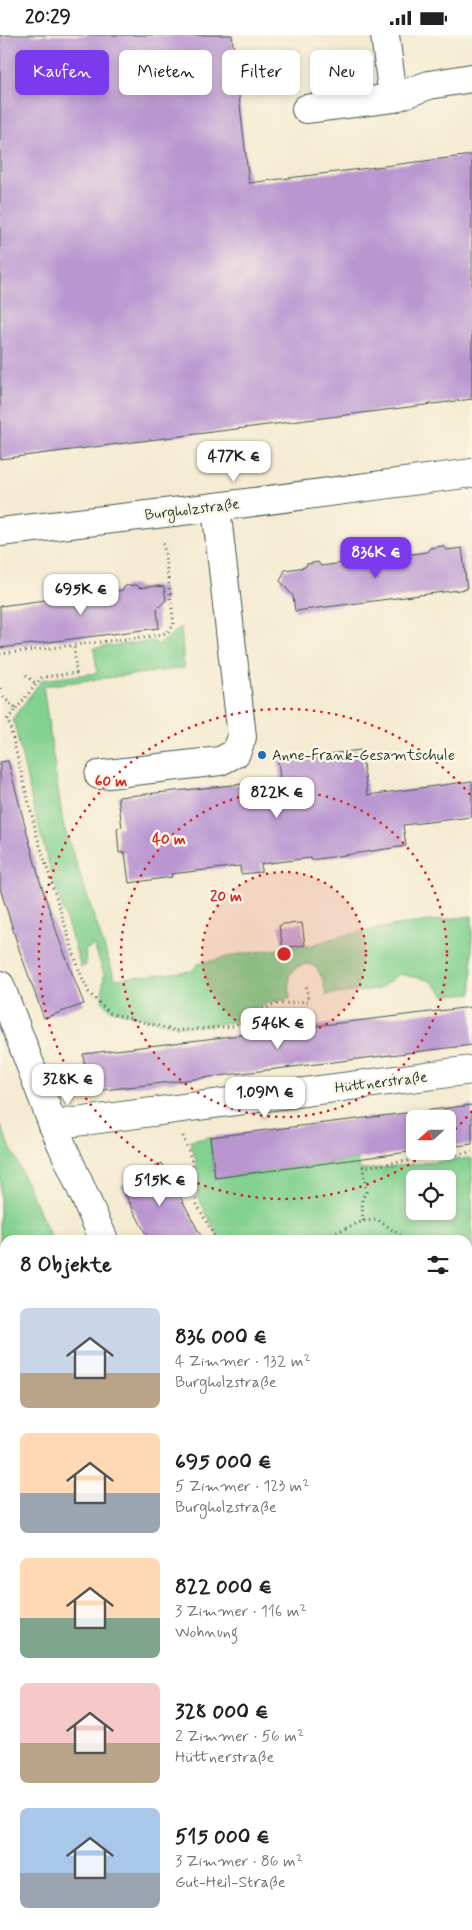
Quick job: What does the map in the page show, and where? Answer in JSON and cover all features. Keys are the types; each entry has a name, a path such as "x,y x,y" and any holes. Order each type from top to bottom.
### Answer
{"street":[{"path":"385,35 393,98"},
{"path":"306,109 393,98 429,85 472,78"},
{"name":"Burgholzstraße","path":"0,532 216,507 472,473"},
{"path":"99,775 220,761 236,753 242,737 216,507"},
{"path":"0,985 53,1125 102,1235"},
{"name":"Hüttnerstraße","path":"53,1125 472,1070"}],"path":[{"path":"0,654 158,635 168,632 174,625 160,513"},
{"path":"74,645 76,673 42,677 8,719 36,836 78,969 89,993 110,1013 177,1031 186,1031 233,1026 272,1005 308,1001 306,983"},
{"path":"26,675 36,683"},
{"path":"0,688 1,695 16,709"},
{"path":"174,1109 193,1164 193,1187 197,1204 213,1235"},
{"path":"363,1221 362,1199 366,1192 363,1167 472,1152"},
{"path":"330,1235 363,1221 378,1221 399,1235"}],"green space":[{"path":"181,627 184,668 43,686 63,824 115,979 192,971 198,964 240,954 313,945 333,938 397,925 472,916 472,993 445,995 429,980 399,974 379,989 326,995 319,972 310,964 304,964 289,975 290,999 270,1002 231,1023 174,1026 109,1009 102,1001 104,974 94,945 85,950 86,965 81,967 34,810 13,718 42,680 97,673 94,648 152,641 159,645"},
{"path":"0,1124 50,1235 0,1235"},
{"path":"210,1137 215,1178 358,1159 360,1170 472,1158 472,1235 217,1235 199,1199 196,1187 197,1164 190,1141"}],"building":[{"path":"0,35 232,35 234,50 222,50 222,95 239,95 249,183 472,155 472,399 0,459"},
{"path":"443,546 446,550 462,548 467,589 295,611 293,596 280,581 285,570 305,567 307,564 318,562 321,566 427,552 430,548"},
{"path":"137,585 139,588 164,587 166,600 157,609 159,628 0,648 0,606 123,590 125,586"},
{"path":"361,750 368,795 472,781 472,817 403,825 406,846 311,860 311,858 261,864 261,872 241,874 240,866 171,874 172,877 129,883 125,852 119,853 117,828 122,827 118,797 280,780 278,760"},
{"path":"8,761 39,878 59,939 84,1004 44,1018 20,952 0,888 0,762"},
{"path":"302,923 305,945 283,948 279,926"},
{"path":"472,1007 472,1045 88,1092 83,1054"},
{"path":"472,1105 472,1144 456,1146 456,1110 431,1110"},
{"path":"406,1113 406,1152 215,1178 210,1137"},
{"path":"162,1163 200,1235 146,1235 121,1186"}],"place":[{"name":"Anne-Frank-Gesamtschule","path":"262,755"}]}
